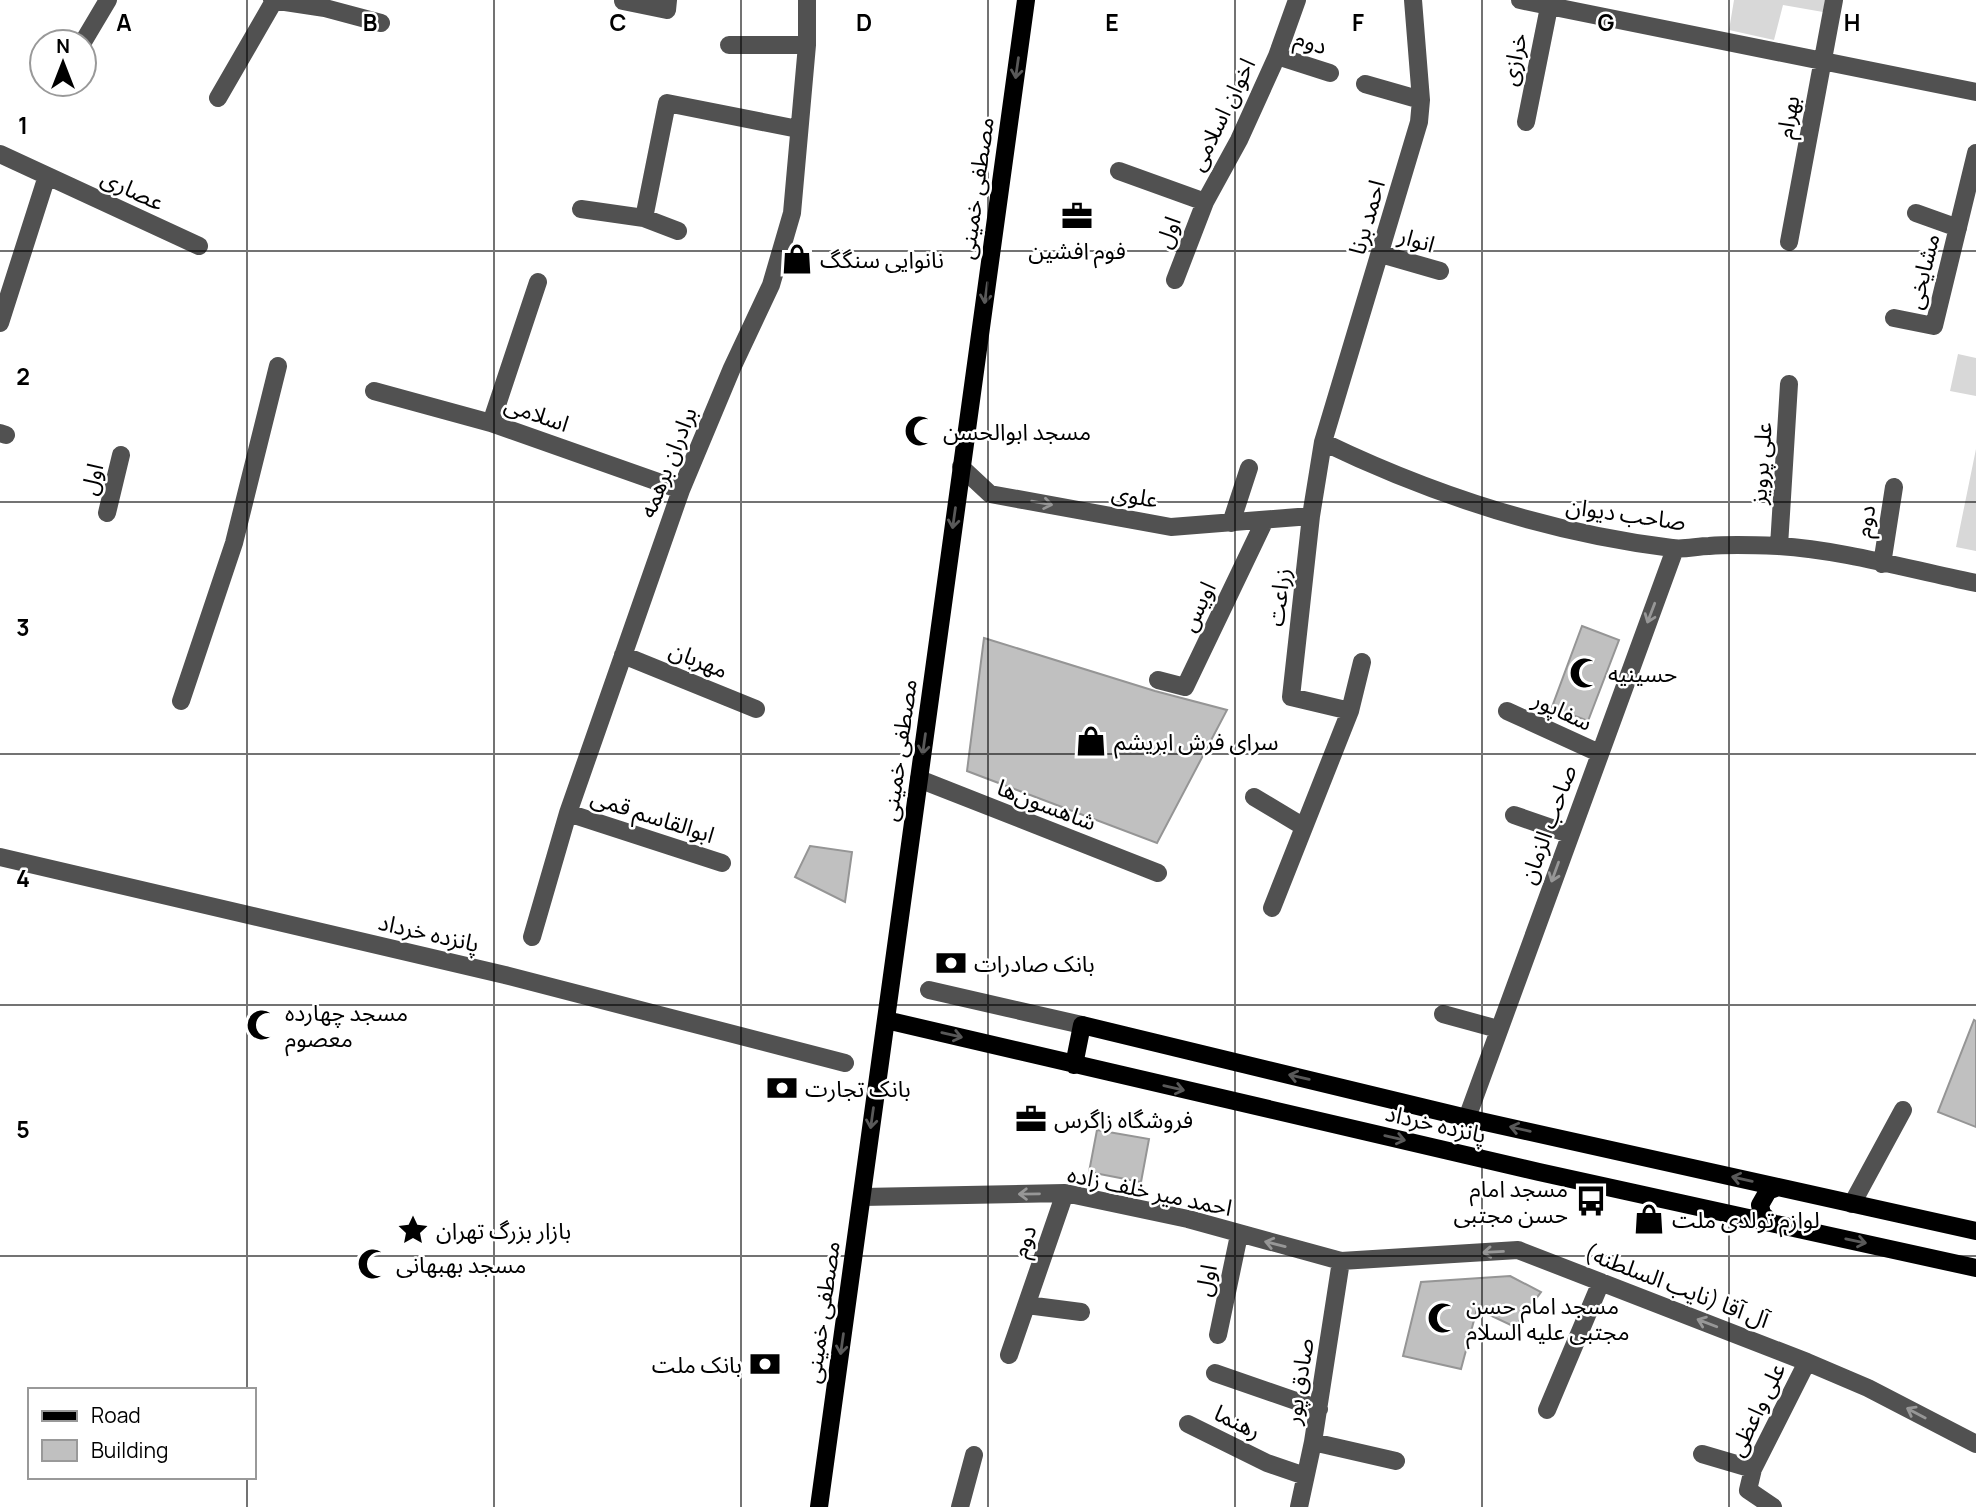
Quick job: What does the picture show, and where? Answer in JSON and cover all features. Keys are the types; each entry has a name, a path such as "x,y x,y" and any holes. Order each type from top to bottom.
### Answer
{"main road":[{"name":"مصطفی خمینی","path":"819,1507 1026,0"},
{"name":"پانزده خرداد","path":"886,1020 1074,1065 1976,1268"},
{"name":"پانزده خرداد","path":"1082,1025 1467,1118 1976,1231"},
{"path":"1074,1065 1082,1025"},
{"path":"1772,1223 1762,1214 1760,1205 1768,1191 1778,1187"}],"street":[{"path":"95,28 108,0"},
{"path":"218,98 273,0 327,4 381,23"},
{"path":"623,1 667,10 668,0"},
{"name":"برادران برهمه","path":"532,937 568,813 681,490 732,368 771,285 792,214 807,46 807,0"},
{"name":"احمد برنا","path":"1323,442 1419,122 1421,100 1413,0"},
{"path":"1520,0 1976,92"},
{"name":"بهرام","path":"1789,242 1834,0"},
{"name":"اخوان اسلامی","path":"1119,171 1205,202 1238,140 1277,56 1293,1"},
{"name":"خرازی","path":"1525,122 1549,7"},
{"path":"730,46 807,46"},
{"name":"دوم","path":"1277,56 1330,73"},
{"path":"1365,84 1421,100"},
{"path":"644,218 667,103 798,129"},
{"name":"مشایخی","path":"1894,317 1934,326 1958,228 1971,193 1976,153"},
{"name":"عصاری","path":"0,154 198,246"},
{"path":"0,323 47,176"},
{"name":"اول","path":"1175,280 1205,202"},
{"path":"581,209 644,218 678,231"},
{"name":"مشایخی","path":"1916,214 1958,228"},
{"name":"انوار","path":"1381,254 1440,271"},
{"path":"491,423 538,282"},
{"path":"181,701 234,543 278,366"},
{"name":"علی پرویز","path":"1779,547 1789,383"},
{"name":"اسلامی","path":"374,391 491,423 681,490"},
{"name":"زراعت","path":"1323,442 1311,516 1291,697 1350,711"},
{"name":"صاحب دیوان","path":"1323,442 1451,497 1555,528 1675,549 1710,545 1779,547 1827,552 1976,583"},
{"name":"اول","path":"107,513 121,455"},
{"name":"علوی","path":"961,467 990,494 1171,527 1311,516"},
{"path":"1231,523 1249,468"},
{"name":"دوم","path":"1882,564 1894,486"},
{"name":"اویس","path":"1158,680 1185,687 1265,520"},
{"name":"صاحب الزمان","path":"1467,1118 1675,549"},
{"name":"مهربان","path":"623,654 756,709"},
{"path":"1272,908 1350,711 1362,662"},
{"name":"سفاپور","path":"1507,711 1599,753"},
{"name":"شاهسون‌ها","path":"919,779 1158,873"},
{"path":"1254,797 1304,827"},
{"name":"ابوالقاسم قمی","path":"568,813 722,863"},
{"path":"1514,815 1569,834"},
{"name":"پانزده خرداد","path":"0,857 505,975 845,1063"},
{"name":"پانزده خرداد","path":"929,990 1082,1025"},
{"path":"1443,1014 1498,1029"},
{"path":"1852,1204 1903,1110"},
{"name":"دوم","path":"1009,1354 1065,1193"},
{"name":"احمد میر خلف زاده","path":"862,1197 1065,1193 1188,1219 1341,1261"},
{"name":"اول","path":"1218,1335 1239,1235"},
{"name":"آل آقا (نایب السلطنه)","path":"1341,1261 1518,1251 1807,1362 1868,1388 1976,1444"},
{"name":"صادق پور","path":"1299,1507 1314,1442 1341,1261"},
{"path":"1547,1410 1601,1282"},
{"path":"1027,1305 1081,1312"},
{"name":"علی واعظی","path":"1773,1507 1748,1490 1752,1469 1807,1362"},
{"path":"1215,1373 1319,1409"},
{"name":"رهنما","path":"1188,1424 1267,1463 1305,1476"},
{"path":"1314,1442 1396,1461"},
{"path":"1702,1454 1752,1469"},
{"path":"960,1507 974,1455"}],"shaded area":[{"path":"1734,0 1825,0 1823,12 1783,5 1774,40 1729,30"},
{"path":"1958,354 1976,358 1976,396 1950,391"},
{"path":"1976,449 1976,551 1956,547"}],"building":[{"name":"حسینیه","path":"1582,626 1619,640 1588,721 1552,707"},
{"name":"سرای فرش ابریشم","path":"984,638 1155,691 1227,710 1157,843 967,771"},
{"path":"810,846 852,852 845,902 795,877"},
{"path":"1974,1020 1976,1021 1976,1127 1938,1112"},
{"path":"1097,1130 1149,1139 1141,1182 1089,1172"},
{"name":"مسجد امام حسن مجتبی علیه السلام","path":"1510,1276 1541,1292 1515,1327 1477,1309 1461,1369 1403,1356 1421,1282"}],"place":[{"name":"فوم افشین","path":"1077,216"},
{"name":"نانوایی سنگگ","path":"797,259"},
{"name":"مسجد ابوالحسن","path":"920,431"},
{"name":"حسینیه","path":"1585,673"},
{"name":"سرای فرش ابریشم","path":"1091,741"},
{"name":"بانک صادرات","path":"951,963"},
{"name":"مسجد چهارده معصوم","path":"262,1025"},
{"name":"بانک تجارت","path":"782,1088"},
{"name":"فروشگاه زاگرس","path":"1031,1119"},
{"name":"مسجد امام حسن مجتبی","path":"1591,1201"},
{"name":"لوازم تولدی ملت","path":"1649,1219"},
{"name":"بازار بزرگ تهران","path":"413,1230"},
{"name":"مسجد بهبهانی","path":"373,1264"},
{"name":"مسجد امام حسن مجتبی علیه السلام","path":"1443,1318"},
{"name":"بانک ملت","path":"765,1364"}]}
